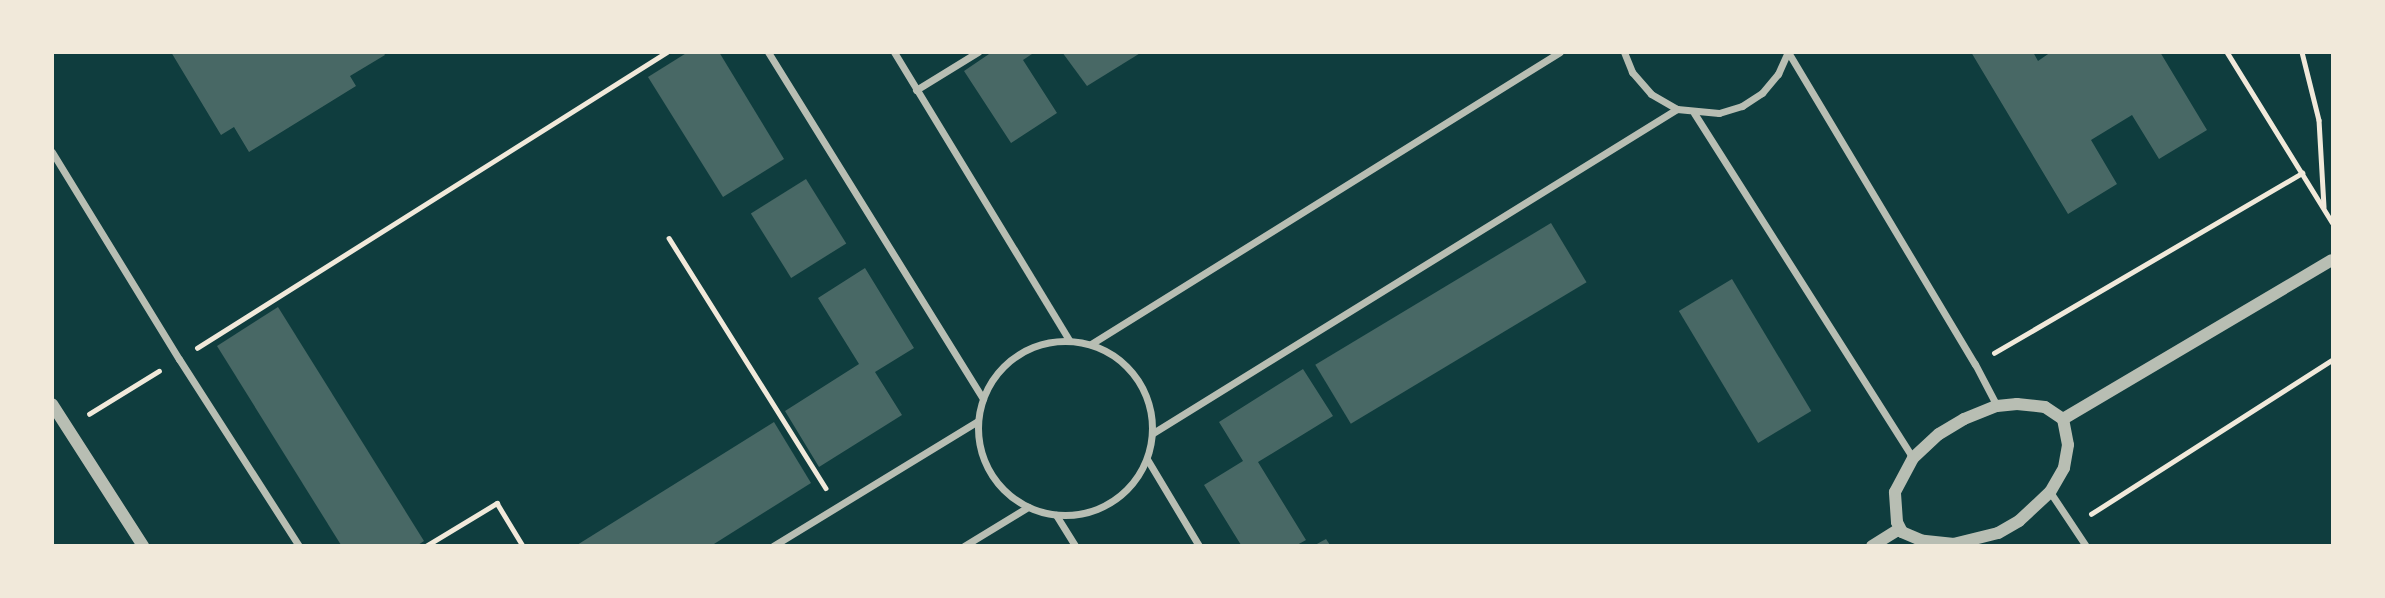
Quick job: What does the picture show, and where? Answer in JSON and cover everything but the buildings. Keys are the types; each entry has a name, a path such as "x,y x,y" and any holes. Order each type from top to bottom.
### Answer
{"street":[{"path":"768,52 983,398"},
{"path":"894,52 1069,340"},
{"path":"916,90 978,52"},
{"path":"1091,344 1560,52"},
{"path":"1624,52 1632,72 1651,94 1676,109 1694,113 1718,113 1752,99 1778,74 1788,52"},
{"path":"1788,52 1975,364 1997,406"},
{"path":"1153,433 1676,109"},
{"path":"1694,113 1913,458"},
{"path":"52,152 179,359 299,545"},
{"path":"2063,419 2333,260"},
{"path":"1069,340 1091,344 1116,357 1138,378 1150,404 1153,433 1147,459 1133,484 1111,502 1084,513 1056,515 1028,507 1007,492 990,472 981,447 978,421 983,398 996,374 1017,355 1041,344 1069,340"},
{"path":"52,404 143,545"},
{"path":"2017,404 2045,407 2063,419 2068,445 2064,468 2050,492 2019,521 1998,533 1960,544 1923,541 1899,529 1895,492 1913,458 1939,434 1997,406 2017,404"},
{"path":"773,545 978,421"},
{"path":"1147,459 1199,545"},
{"path":"2050,492 2086,545"},
{"path":"964,545 1028,507"},
{"path":"1056,515 1075,545"},
{"path":"1872,545 1899,529"}],"path":[{"path":"67,427 667,52"},
{"path":"2227,52 2333,222"},
{"path":"2302,52 2319,120 2324,207"},
{"path":"1975,364 2302,173"},
{"path":"669,238 837,506"},
{"path":"2073,525 2333,360"},
{"path":"426,545 497,503 523,545"}]}
